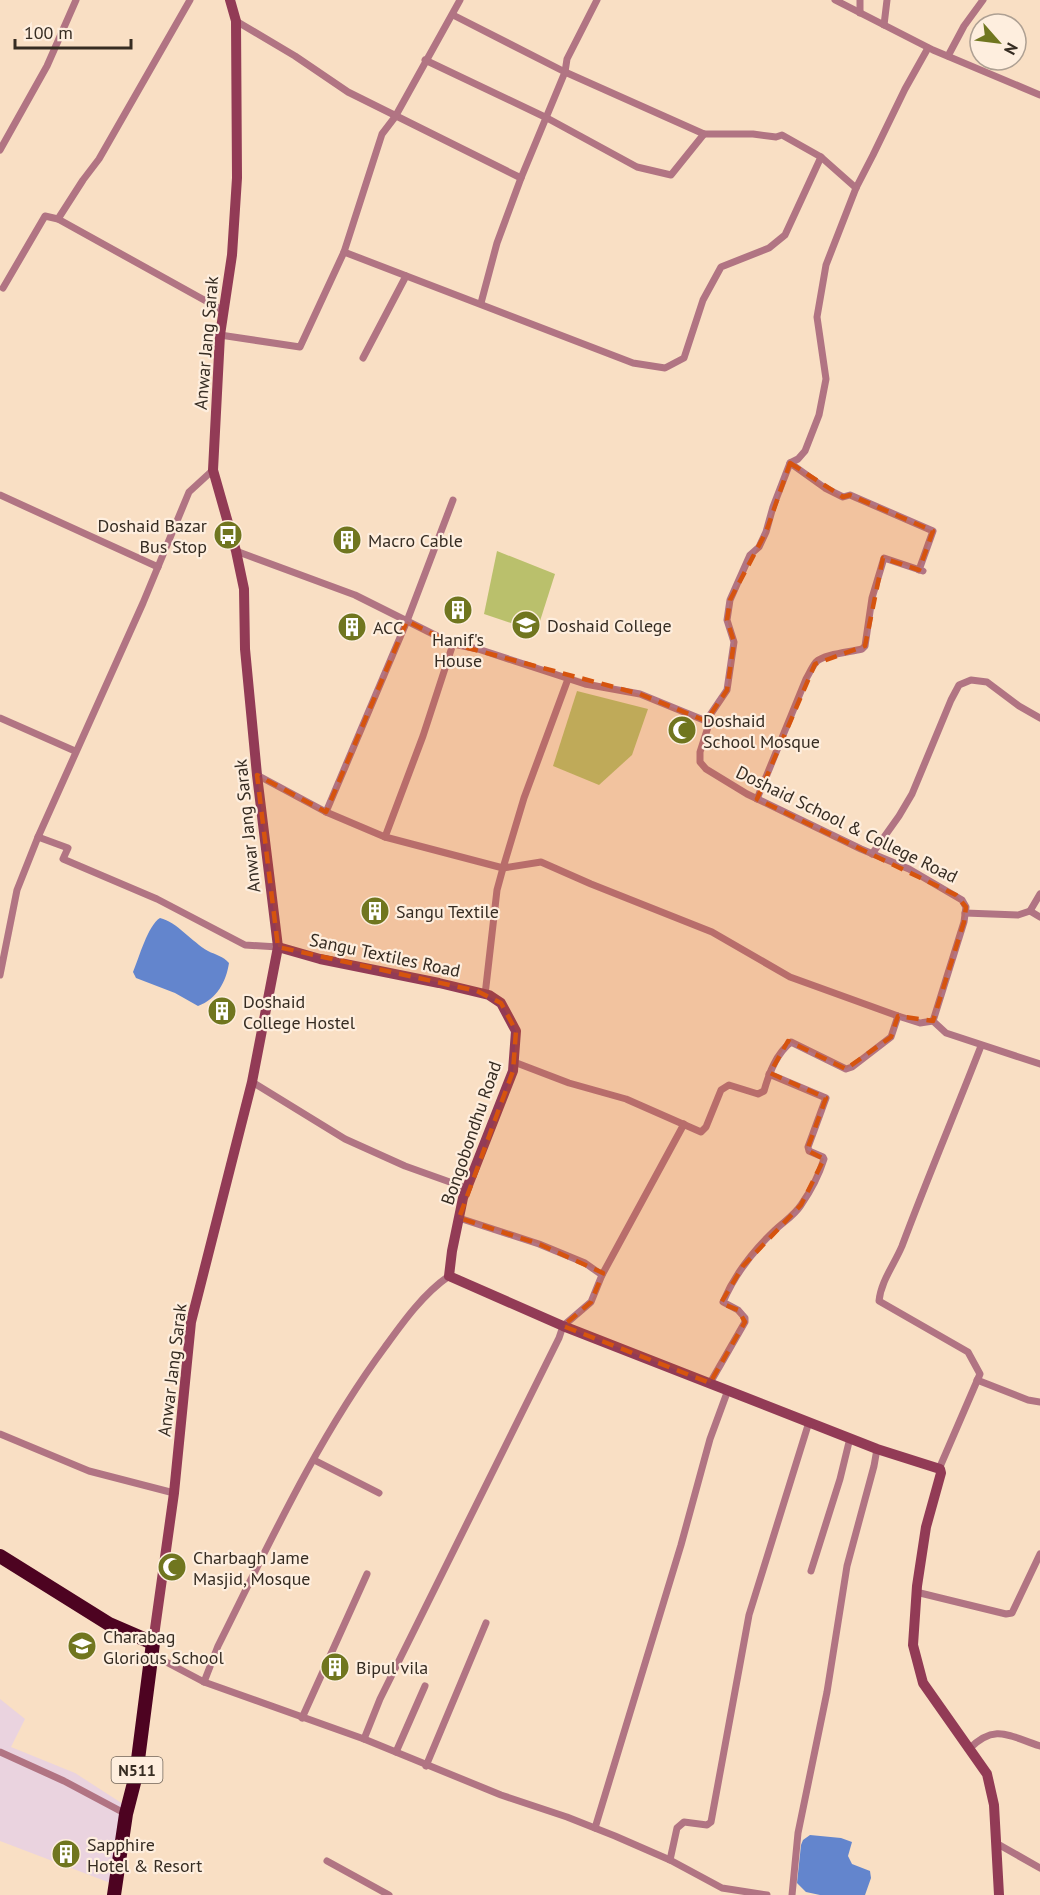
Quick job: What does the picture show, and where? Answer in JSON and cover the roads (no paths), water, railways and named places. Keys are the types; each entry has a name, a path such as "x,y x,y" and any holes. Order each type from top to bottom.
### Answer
{"highway":[{"path":"0,1556 152,1649"},
{"name":"N511","path":"114,1895 126,1814 136,1775 152,1649"}],"main road":[{"name":"Anwar Jang Sarak","path":"152,1649 174,1493 191,1322 252,1082 278,947 257,775 245,649 244,589 236,551 213,470 220,334 232,255 237,178 236,21 230,0"},
{"name":"Sangu Textiles Road","path":"278,947 320,959 485,994"},
{"name":"Bongobondhu Road","path":"449,1276 463,1198 513,1071 516,1031 501,1003 485,994"},
{"path":"449,1276 563,1326 877,1449 939,1469 941,1473 926,1527 916,1592 912,1645 923,1683 987,1774 994,1805 999,1895"}],"street":[{"path":"0,150 47,66 76,0"},
{"path":"58,219 82,180 99,159 190,0"},
{"path":"220,334 300,347 344,252 382,134 395,117 460,0"},
{"path":"481,303 497,243 520,178 547,118 565,72 567,59 597,0"},
{"path":"860,0 860,13"},
{"path":"884,25 887,0"},
{"path":"948,56 964,26 983,0"},
{"path":"840,1 928,48 1040,94"},
{"path":"453,15 565,72 704,134 753,134 776,137 782,135 822,157 856,188"},
{"path":"236,21 295,56 348,92 520,178"},
{"path":"236,551 325,583 453,644 478,649 568,679 640,694 706,721 727,690 734,642 727,620 730,600 750,555 759,547 766,532 790,464 798,459 812,437 819,415 826,379 817,317 826,265 856,188 905,88 928,48"},
{"path":"425,60 547,118 637,167 671,175 704,134"},
{"path":"344,252 633,363 665,368 684,358 703,300 721,267 769,249 785,235 822,157"},
{"path":"3,288 45,216 58,219 224,311"},
{"path":"363,358 406,276"},
{"path":"757,799 806,679 815,664 818,660 862,649 865,646 872,598 884,558 921,571 933,531 850,495 843,497 825,488 790,464"},
{"path":"0,975 17,890 38,837 189,492 213,470"},
{"path":"0,495 158,567"},
{"path":"326,812 407,621 453,500"},
{"path":"385,837 423,736 453,644"},
{"path":"485,994 497,890 524,798 568,679"},
{"path":"872,854 912,794 959,686 971,680 987,682 1010,700 1040,718"},
{"path":"0,718 75,751"},
{"name":"Doshaid School & College Road","path":"706,721 708,727 700,752 700,762 706,769 757,799 872,854 909,869 956,895 966,907 965,912"},
{"path":"257,775 326,812 385,837 503,868 540,862 712,932 790,977 920,1023 933,1021"},
{"path":"38,837 68,848 63,859 157,899 245,945 278,947"},
{"path":"933,1021 964,922 965,912 1018,915 1030,911 1040,894"},
{"path":"1030,911 1040,917"},
{"path":"514,1062 569,1083 626,1099 701,1132 706,1128 722,1090 729,1085 758,1094 764,1090 769,1074 784,1048 791,1042 846,1069 852,1067 891,1037 898,1016"},
{"path":"933,1021 946,1033 1040,1064"},
{"path":"939,1469 980,1374 968,1352 879,1301 880,1289 897,1259 981,1046"},
{"path":"710,1383 745,1322 745,1318 738,1310 723,1302 726,1295 743,1266 801,1205 824,1162 824,1157 809,1151 808,1147 826,1098 769,1074"},
{"path":"252,1082 345,1139 405,1167 461,1186"},
{"path":"364,1739 380,1700 563,1326 591,1302 602,1275 684,1124"},
{"path":"459,1218 539,1244 585,1263 602,1275"},
{"path":"204,1682 218,1646 330,1429 367,1371 399,1328 435,1286 449,1276"},
{"path":"977,1380 1028,1400 1040,1402"},
{"path":"595,1828 681,1545 710,1438 728,1390"},
{"path":"670,1860 677,1828 684,1822 707,1825 711,1822 749,1615 808,1422"},
{"path":"0,1434 89,1471 174,1493"},
{"path":"812,1571 850,1438"},
{"path":"792,1895 798,1833 827,1692 847,1566 877,1449"},
{"path":"314,1460 379,1493"},
{"path":"916,1592 1006,1614 1012,1613 1040,1554"},
{"path":"302,1718 367,1574"},
{"path":"426,1766 486,1623"},
{"path":"152,1649 204,1682 364,1739 501,1796 595,1828 670,1860 722,1888 767,1895"},
{"path":"396,1752 425,1686"},
{"path":"969,1749 989,1733 1003,1734 1040,1746"},
{"path":"0,1752 64,1781 126,1814"},
{"path":"996,1843 1040,1868"},
{"path":"327,1862 389,1895"}],"water":[{"path":"160,918 229,963 226,977 219,989 205,1003 198,1006 175,993 136,978 133,972 144,942"},
{"path":"810,1835 841,1838 852,1842 848,1856 852,1864 870,1871 871,1878 865,1895 820,1895 806,1892 797,1883 801,1845 803,1840"}],"place":[{"name":"Doshaid Bazar Bus Stop","path":"228,535"},
{"name":"Macro Cable","path":"347,540"},
{"name":"Hanif's House","path":"458,610"},
{"name":"Doshaid College","path":"526,625"},
{"name":"ACC","path":"352,627"},
{"name":"Doshaid School Mosque","path":"682,730"},
{"name":"Sangu Textile","path":"375,911"},
{"name":"Doshaid College Hostel","path":"222,1011"},
{"name":"Charbagh Jame Masjid, Mosque","path":"172,1567"},
{"name":"Charabag Glorious School","path":"82,1646"},
{"name":"Bipul vila","path":"335,1667"},
{"name":"Sapphire Hotel & Resort","path":"66,1854"}]}
